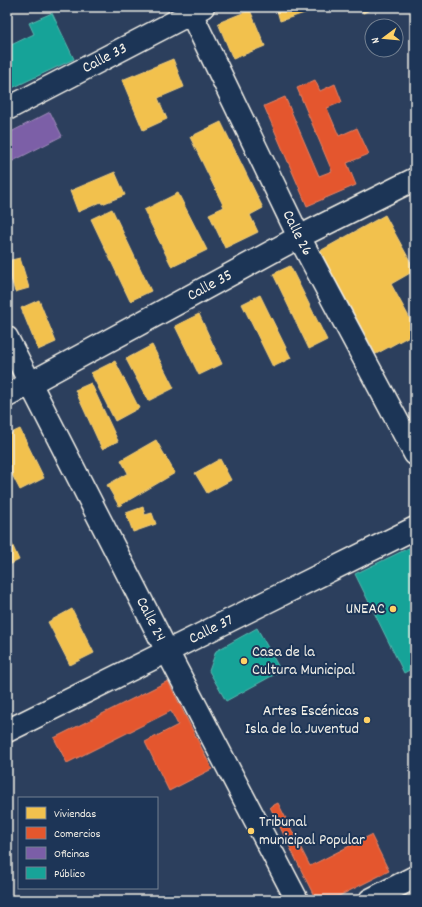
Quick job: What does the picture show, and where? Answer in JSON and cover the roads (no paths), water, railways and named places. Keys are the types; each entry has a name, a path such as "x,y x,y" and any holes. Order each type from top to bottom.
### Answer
{"street":[{"name":"Calle 33","path":"7,109 194,9"},
{"name":"Calle 26","path":"194,9 299,237 415,454"},
{"name":"Calle 35","path":"7,396 299,237 415,179"},
{"name":"Calle 24","path":"7,338 167,651 297,900"},
{"name":"Calle 37","path":"7,731 415,528"},
{"path":"370,900 415,877"}],"place":[{"name":"UNEAC","path":"393,609"},
{"name":"Casa de la Cultura Municipal","path":"244,661"},
{"name":"Artes Escénicas Isla de la Juventud","path":"367,720"},
{"name":"Tribunal municipal Popular","path":"251,831"}]}
